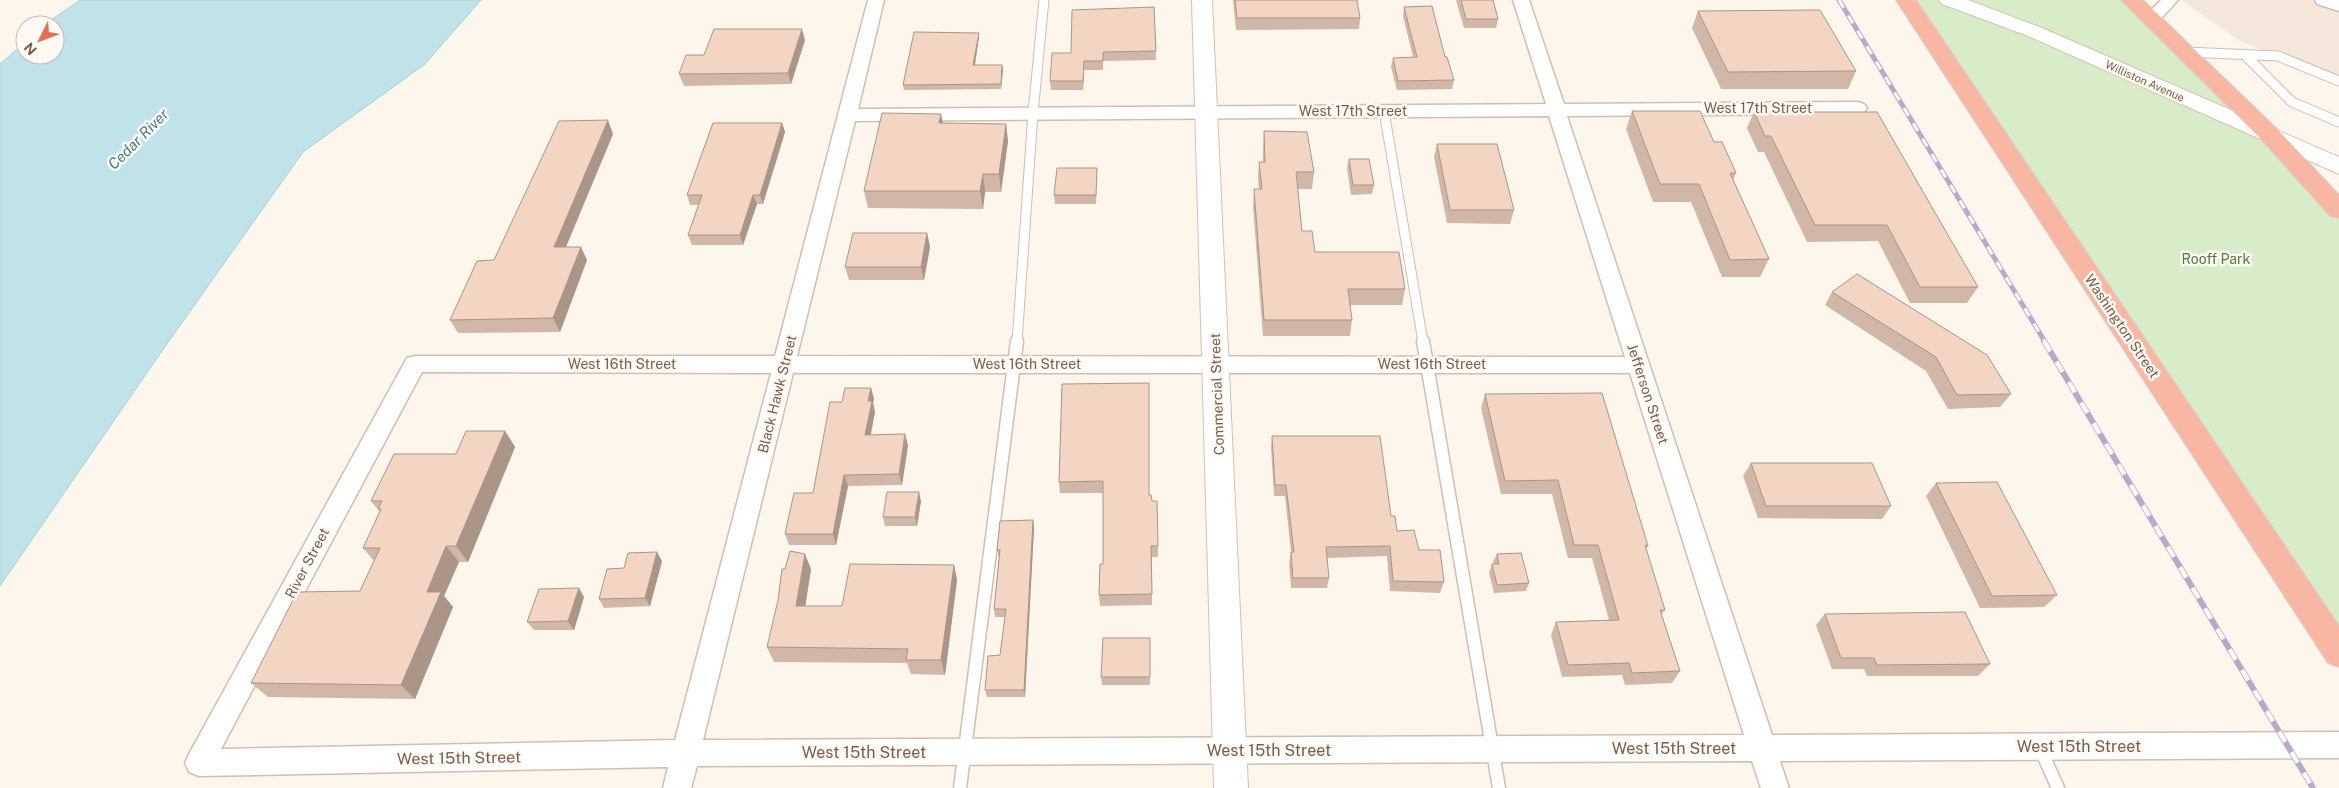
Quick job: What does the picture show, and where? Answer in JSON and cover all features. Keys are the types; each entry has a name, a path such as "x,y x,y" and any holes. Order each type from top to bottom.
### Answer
{"highway":[{"name":"Washington Street","path":"1906,0 2339,652"},
{"path":"2131,0 2270,136 2339,210"}],"street":[{"name":"Black Hawk Street","path":"677,788 876,0"},
{"name":"Commercial Street","path":"1202,0 1231,788"},
{"name":"Jefferson Street","path":"1521,0 1775,788"},
{"name":"Williston Avenue","path":"1949,0 2035,32 2339,166"},
{"path":"2151,19 2170,0"},
{"path":"2323,0 2339,6"},
{"name":"West 17th Street","path":"847,114 1858,108"},
{"name":"West 16th Street","path":"415,364 1639,364"},
{"name":"River Street","path":"199,763 415,364"},
{"name":"West 15th Street","path":"199,763 686,753 2339,745"}],"lane":[{"path":"960,788 1015,364 1033,113 1044,0"},
{"path":"2186,52 2278,56 2339,80"},
{"path":"2244,54 2292,102 2339,122"},
{"path":"1384,111 1499,788"},
{"path":"2039,746 2058,788"}],"shaded area":[{"path":"2181,0 2339,0 2339,82 2240,41"}],"green space":[{"name":"Rooff Park","path":"1899,0 2131,0 2339,213 2339,669"}],"water":[{"name":"Cedar River","path":"80,0 481,0 425,64 303,152 164,348 0,586 0,64 15,51 15,65 65,65 65,15 58,15"}],"building":[{"path":"1235,0 1357,0 1360,18 1237,18"},
{"path":"1461,0 1493,0 1498,19 1466,19"},
{"path":"1432,6 1445,57 1447,57 1454,80 1398,81 1393,58 1417,57 1404,7"},
{"path":"1154,7 1156,51 1103,52 1103,61 1084,61 1083,81 1050,81 1052,53 1071,53 1072,10"},
{"path":"1820,10 1856,71 1728,72 1698,11"},
{"path":"714,29 802,29 788,73 679,74 686,55 704,55"},
{"path":"914,32 979,33 973,65 1002,65 1001,84 903,85"},
{"path":"1632,111 1700,111 1714,142 1722,142 1736,173 1730,173 1769,259 1730,260 1699,184 1660,184"},
{"path":"1754,112 1877,112 1978,287 1920,287 1887,225 1815,225 1771,136 1765,136"},
{"path":"882,113 941,114 939,123 1006,124 999,174 983,174 980,191 864,191"},
{"path":"608,120 554,247 581,247 553,318 450,320 477,261 494,260 559,121"},
{"path":"713,123 782,123 760,195 753,195 740,235 688,235 702,195 687,195"},
{"path":"1264,131 1307,132 1314,172 1296,172 1302,231 1312,231 1315,252 1399,252 1405,289 1348,289 1352,320 1264,320 1254,189 1262,189 1259,162 1265,162"},
{"path":"1437,144 1497,144 1514,210 1450,210"},
{"path":"1349,159 1369,159 1374,185 1353,185"},
{"path":"1057,168 1097,168 1096,195 1054,195"},
{"path":"853,233 927,233 921,267 845,267"},
{"path":"1857,274 1987,355 2011,394 1957,395 1936,357 1832,292"},
{"path":"1149,383 1149,495 1151,495 1152,501 1157,501 1158,546 1151,546 1152,594 1099,595 1100,564 1103,564 1103,481 1059,482 1062,384"},
{"path":"845,388 871,388 868,401 872,401 865,435 905,434 899,474 844,475 833,534 785,534 794,493 813,493 830,402 842,402"},
{"path":"1602,393 1648,546 1645,545 1665,610 1660,610 1680,671 1632,673 1629,663 1568,665 1556,622 1619,620 1598,545 1574,545 1558,480 1505,481 1485,394"},
{"path":"466,431 505,431 456,546 446,546 427,592 441,592 401,685 251,683 297,592 360,591 380,548 363,548 381,509 378,509 382,501 371,501 394,454 456,454"},
{"path":"1272,436 1380,436 1391,516 1395,516 1397,531 1414,530 1419,550 1440,550 1444,582 1393,581 1390,546 1326,547 1329,578 1293,578 1291,552 1294,552 1286,485 1275,485"},
{"path":"1751,463 1872,463 1891,506 1766,506"},
{"path":"1997,482 2057,595 1992,596 1936,483"},
{"path":"887,492 919,492 915,517 883,517"},
{"path":"1033,520 1024,690 985,690 988,656 1000,655 1006,609 994,609 1000,550 997,550 1000,521"},
{"path":"790,551 805,554 796,606 842,606 850,564 954,565 941,660 906,660 908,649 767,647 778,600 782,569 785,569"},
{"path":"657,552 645,598 599,599 607,569 624,568 628,553"},
{"path":"1521,553 1529,583 1497,585 1492,564 1499,564 1497,554"},
{"path":"579,588 568,621 527,622 539,589"},
{"path":"1965,612 1990,664 1877,665 1874,658 1841,658 1825,614"},
{"path":"1103,638 1150,638 1150,677 1101,677"}],"railway":[{"path":"1839,0 2045,342"},
{"path":"2044,341 2313,788"}]}
